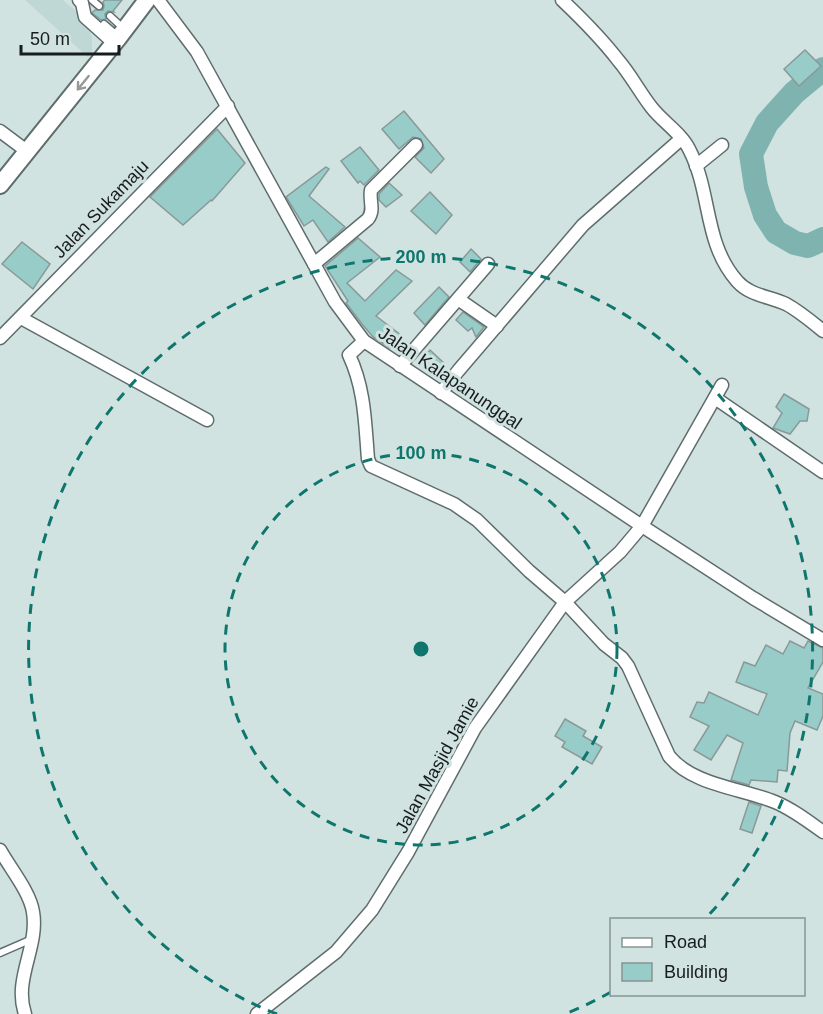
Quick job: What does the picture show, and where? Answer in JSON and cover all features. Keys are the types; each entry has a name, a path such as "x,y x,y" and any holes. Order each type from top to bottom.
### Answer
{"main road":[{"path":"0,185 120,37 147,0"}],"street":[{"name":"Jalan Kalapanunggal","path":"158,0 198,52 335,303 364,341 642,526 823,640"},
{"path":"562,0 596,33 654,110 689,148 696,166 715,245 719,256 734,277 750,291 789,306 823,330"},
{"path":"84,1 85,17 120,37"},
{"name":"Jalan Sukamaju","path":"0,338 228,105"},
{"path":"0,131 28,152"},
{"path":"441,393 583,225 681,139"},
{"path":"696,166 723,145"},
{"path":"314,264 368,219 372,214 371,190 416,146"},
{"path":"400,366 488,264"},
{"path":"458,299 497,326"},
{"path":"21,318 207,420"},
{"path":"364,341 351,352 364,401 368,459 371,466 463,509 565,602 628,666 669,756 676,765 694,775 775,802 823,832"},
{"name":"Jalan Masjid Jamie","path":"257,1014 336,952 372,910 414,843 475,728 565,602 620,552 642,526 722,385"},
{"path":"715,398 823,472"},
{"path":"0,850 31,904 34,923 21,993 25,1014"}],"lane":[{"path":"84,1 99,6"},
{"path":"84,1 92,13"},
{"path":"110,16 120,37"},
{"path":"104,24 120,37"},
{"path":"0,953 32,939"}],"shaded area":[{"path":"25,0 63,0 86,20 92,38 92,53 88,57"}],"building":[{"path":"105,0 122,0 114,12 108,11 105,14 106,19 101,20 92,13 95,10 103,10"},
{"path":"805,50 821,66 799,86 784,69"},
{"path":"404,111 444,159 431,173 415,157 424,148 421,139 413,137 399,149 382,129"},
{"path":"217,129 245,163 212,201 183,225 150,197"},
{"path":"360,147 379,170 364,185 360,181 358,183 341,161"},
{"path":"326,167 329,169 309,196 345,227 328,242 313,220 304,226 286,197"},
{"path":"389,183 402,195 386,207 379,200 379,194"},
{"path":"430,192 452,215 436,234 411,211"},
{"path":"358,238 380,257 347,283 365,301 396,270 412,281 376,316 401,335 390,348 373,337 362,324 346,303 348,301 325,266"},
{"path":"22,242 50,264 33,289 2,264"},
{"path":"471,249 481,259 470,272 460,262"},
{"path":"439,287 449,297 425,325 414,313"},
{"path":"463,312 484,327 476,337 472,328 468,331 456,320"},
{"path":"430,350 444,363 435,374 420,362"},
{"path":"784,394 809,409 807,421 800,421 790,434 773,428 782,413 776,407"},
{"path":"790,641 804,648 808,641 823,648 823,662 808,688 823,694 823,716 817,730 795,721 790,733 787,771 778,770 777,782 751,780 749,785 731,780 743,743 727,735 711,760 694,750 709,726 690,717 697,702 704,703 709,692 758,715 767,694 736,682 744,662 755,666 766,645 783,654"},
{"path":"565,719 586,731 583,736 602,747 592,764 562,747 565,742 555,736"},
{"path":"749,802 761,806 752,833 740,829"}],"waterway":[{"path":"823,69 794,93 767,123 751,154 756,187 765,215 776,232 795,243 808,246 823,239"}]}
